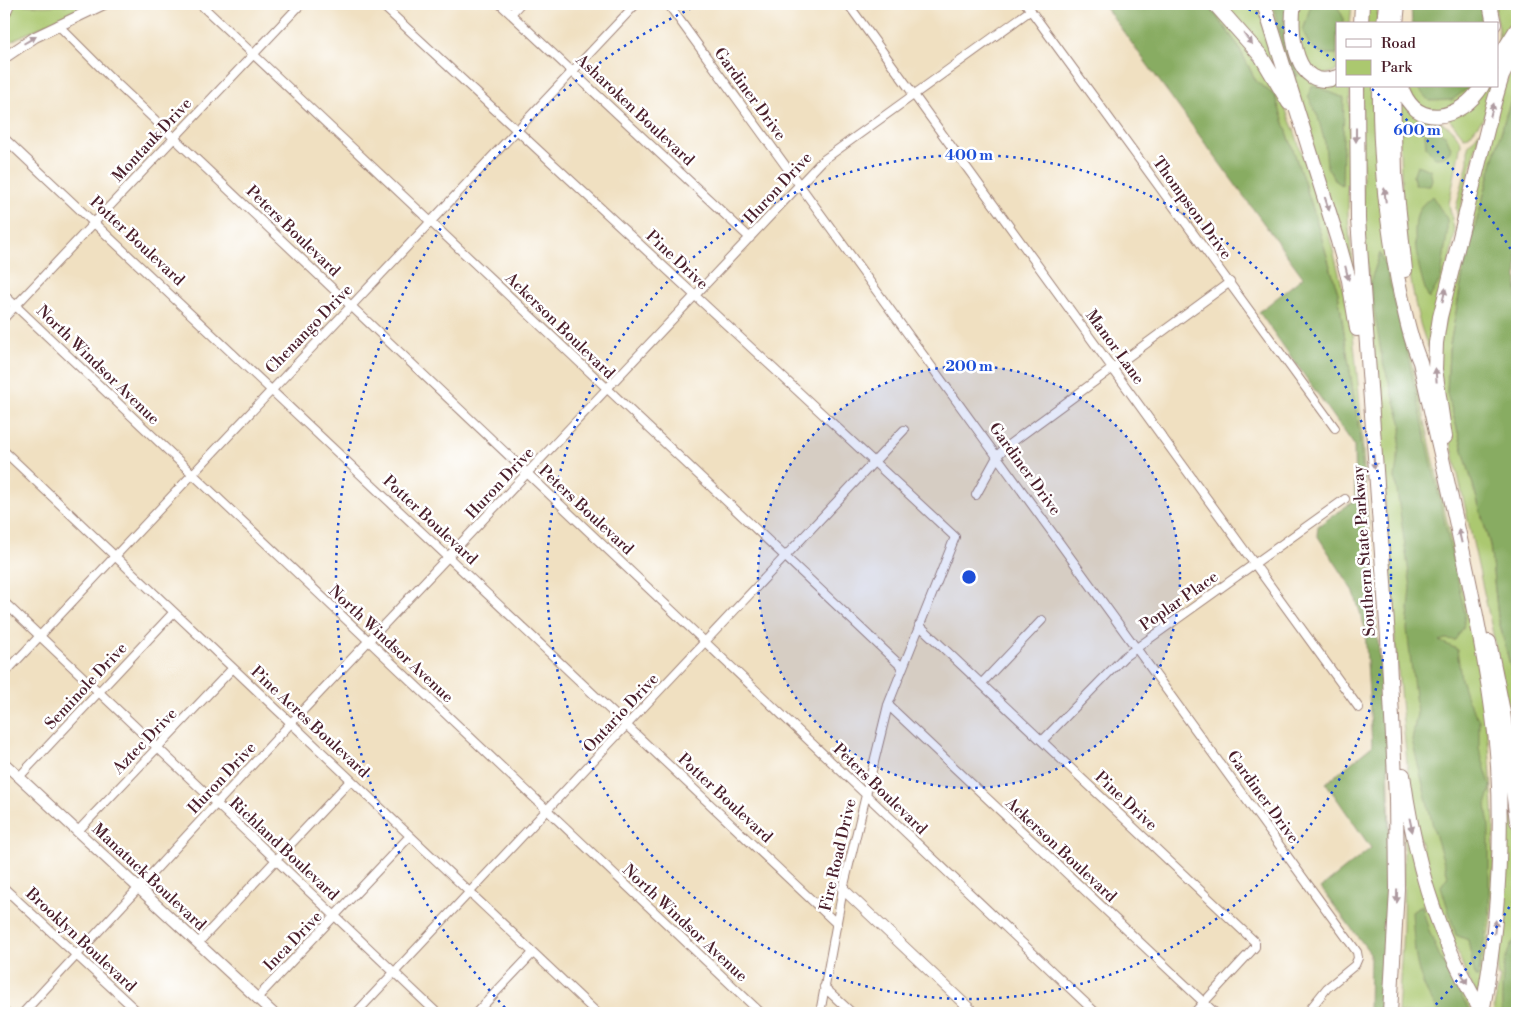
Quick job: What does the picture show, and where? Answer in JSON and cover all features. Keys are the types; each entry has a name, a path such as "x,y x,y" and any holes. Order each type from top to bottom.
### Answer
{"highway":[{"path":"1215,4 1248,39 1277,80 1289,104 1315,168"},
{"path":"1264,4 1348,280 1356,318 1362,376 1371,414"},
{"path":"1294,4 1292,34 1301,66 1309,74 1319,79 1336,77"},
{"path":"1386,4 1393,22"},
{"path":"1393,22 1398,4"},
{"path":"1490,4 1494,22"},
{"path":"1498,59 1517,29"},
{"path":"1450,493 1444,427 1435,369 1438,326 1494,100 1502,76 1517,46"},
{"name":"Southern State Parkway","path":"1358,88 1358,210 1388,638 1396,798 1397,889 1390,1013"},
{"path":"1380,88 1382,156 1389,225 1412,343 1420,362 1469,580 1490,696 1498,767 1498,878 1489,976 1482,1013"},
{"path":"1393,88 1394,156 1398,212 1406,271 1419,342 1420,362"},
{"path":"1402,88 1406,98 1414,107 1426,113 1439,116 1452,114 1464,108 1480,88"},
{"path":"1469,580 1494,661 1517,821"},
{"path":"1388,638 1406,798 1418,857 1433,907 1449,949 1482,1013"}],"street":[{"path":"4,16 9,4"},
{"path":"4,58 29,40 104,4"},
{"name":"Ackerson Boulevard","path":"200,4 902,667"},
{"name":"Montauk Drive","path":"4,318 174,136 301,4"},
{"name":"Pine Drive","path":"381,4 955,538"},
{"name":"Asharoken Boulevard","path":"500,4 750,238"},
{"path":"511,14 520,4"},
{"name":"Chenango Drive","path":"4,674 430,220 636,4"},
{"name":"Gardiner Drive","path":"668,4 998,454 1357,952 1358,958 1355,965 1327,988 1324,995 1307,1013"},
{"name":"Manor Lane","path":"848,4 1359,708"},
{"name":"Huron Drive","path":"22,1013 291,723 822,161 1029,7"},
{"name":"Thompson Drive","path":"1029,7 1335,428"},
{"name":"Peters Boulevard","path":"58,25 351,306 1096,1013"},
{"name":"Potter Boulevard","path":"4,138 837,924"},
{"path":"976,494 998,454 1230,282"},
{"name":"North Windsor Avenue","path":"4,294 761,1013"},
{"name":"Ontario Drive","path":"356,1013 548,811 904,430"},
{"name":"Pine Acres Boulevard","path":"4,451 596,1013"},
{"name":"Poplar Place","path":"1042,741 1091,688 1137,648 1345,498"},
{"name":"Fire Road Drive","path":"820,1013 843,889 888,705 955,538"},
{"name":"Richland Boulevard","path":"4,602 437,1013"},
{"name":"Seminole Drive","path":"19,777 173,613"},
{"path":"982,683 1042,620"},
{"name":"Pine Drive","path":"919,625 1255,942 1255,946 1204,1002"},
{"name":"Aztec Drive","path":"77,832 233,668"},
{"name":"Ackerson Boulevard","path":"888,705 1215,1013"},
{"name":"Manatuck Boulevard","path":"4,763 273,1013"},
{"path":"198,943 351,780"},
{"name":"Inca Drive","path":"257,998 410,836"},
{"name":"Brooklyn Boulevard","path":"4,888 140,1013"},
{"path":"843,889 974,1013"},
{"path":"476,1013 533,953"},
{"path":"824,987 852,1013"},
{"path":"1194,1013 1204,1002"}],"green space":[{"path":"12,4 43,6 91,4 17,38 4,46 4,26"},
{"path":"1103,4 1200,4 1211,9 1237,44 1256,81 1275,96 1312,206 1338,293 1359,430 1388,753 1389,874 1380,1013 1369,1013 1370,953 1321,888 1371,848 1326,783 1372,746 1365,628 1353,590 1317,535 1318,526 1355,500 1354,445 1259,312 1303,277"},
{"path":"1200,4 1209,4 1257,59 1279,94 1294,130 1328,231 1352,324 1359,393 1374,602 1359,430 1338,293 1312,206 1275,96 1256,81 1237,44 1211,9"},
{"path":"1219,4 1257,4 1281,79"},
{"path":"1266,4 1289,4 1299,70 1336,79 1336,88 1350,88 1348,215 1354,284"},
{"path":"1273,4 1287,4 1285,38 1298,76 1294,76 1284,51"},
{"path":"1297,4 1352,4 1350,22 1336,22 1336,71 1323,75 1309,69 1296,38"},
{"path":"1311,4 1336,4 1343,17 1343,22 1336,22 1336,54 1321,54 1309,44 1303,31"},
{"path":"1367,4 1378,4 1377,22 1366,22"},
{"path":"1411,4 1480,4 1485,22 1412,22"},
{"path":"1494,4 1517,4 1517,21 1500,47 1498,46 1498,22"},
{"path":"1517,56 1517,84 1506,115 1465,263 1449,350 1447,393 1490,545 1498,617 1515,685 1517,781 1506,700 1492,629 1440,393 1439,342 1501,94"},
{"path":"1517,84 1517,724 1515,719 1515,685 1498,617 1490,545 1447,393 1449,350 1465,263 1506,115"},
{"path":"1313,85 1344,98 1342,185 1336,181 1327,167 1325,143 1318,117 1308,95"},
{"path":"1362,88 1376,88 1408,345 1479,665 1489,747 1494,821 1493,900 1485,965 1477,996 1467,977 1428,875 1410,795 1395,638 1363,203"},
{"path":"1404,88 1476,88 1452,107 1444,109 1428,109 1412,99"},
{"path":"1418,88 1468,88 1452,100 1429,101"},
{"path":"1483,88 1493,88 1485,116 1469,136 1464,137 1449,119"},
{"path":"1398,91 1425,114 1447,125 1454,131 1461,143 1449,204 1455,234 1430,351 1417,313 1407,251 1401,183"},
{"path":"1437,130 1446,136 1451,148 1447,155 1442,157 1434,157 1426,147 1425,133"},
{"path":"1480,131 1458,219 1456,208 1468,162 1468,146"},
{"path":"1417,165 1430,170 1432,179 1430,185 1415,185 1413,176"},
{"path":"1432,196 1447,219 1447,233 1441,278 1429,299 1419,268 1415,230 1419,210"},
{"path":"1380,253 1386,268 1407,352 1465,614 1463,628 1455,640 1446,639 1439,641 1457,649 1461,679 1468,701 1479,720 1479,748 1491,788 1486,805 1489,826 1489,914 1478,977 1475,977 1468,940 1456,935 1441,886 1448,876 1434,830 1412,740 1417,713 1407,629 1411,588 1395,477 1402,425 1382,359 1370,283"},
{"path":"1388,753 1391,877 1385,1013 1380,1013 1384,961"},
{"path":"1504,766 1517,835 1517,1013 1493,1013 1500,977 1497,976 1505,885"},
{"path":"1404,826 1433,919 1473,1013 1398,1013 1403,929"},
{"path":"1422,905 1430,934 1449,974 1471,1013 1440,1013 1425,988 1417,965 1412,912"},
{"path":"1517,937 1517,1013 1502,1013 1503,973 1507,954"}]}
